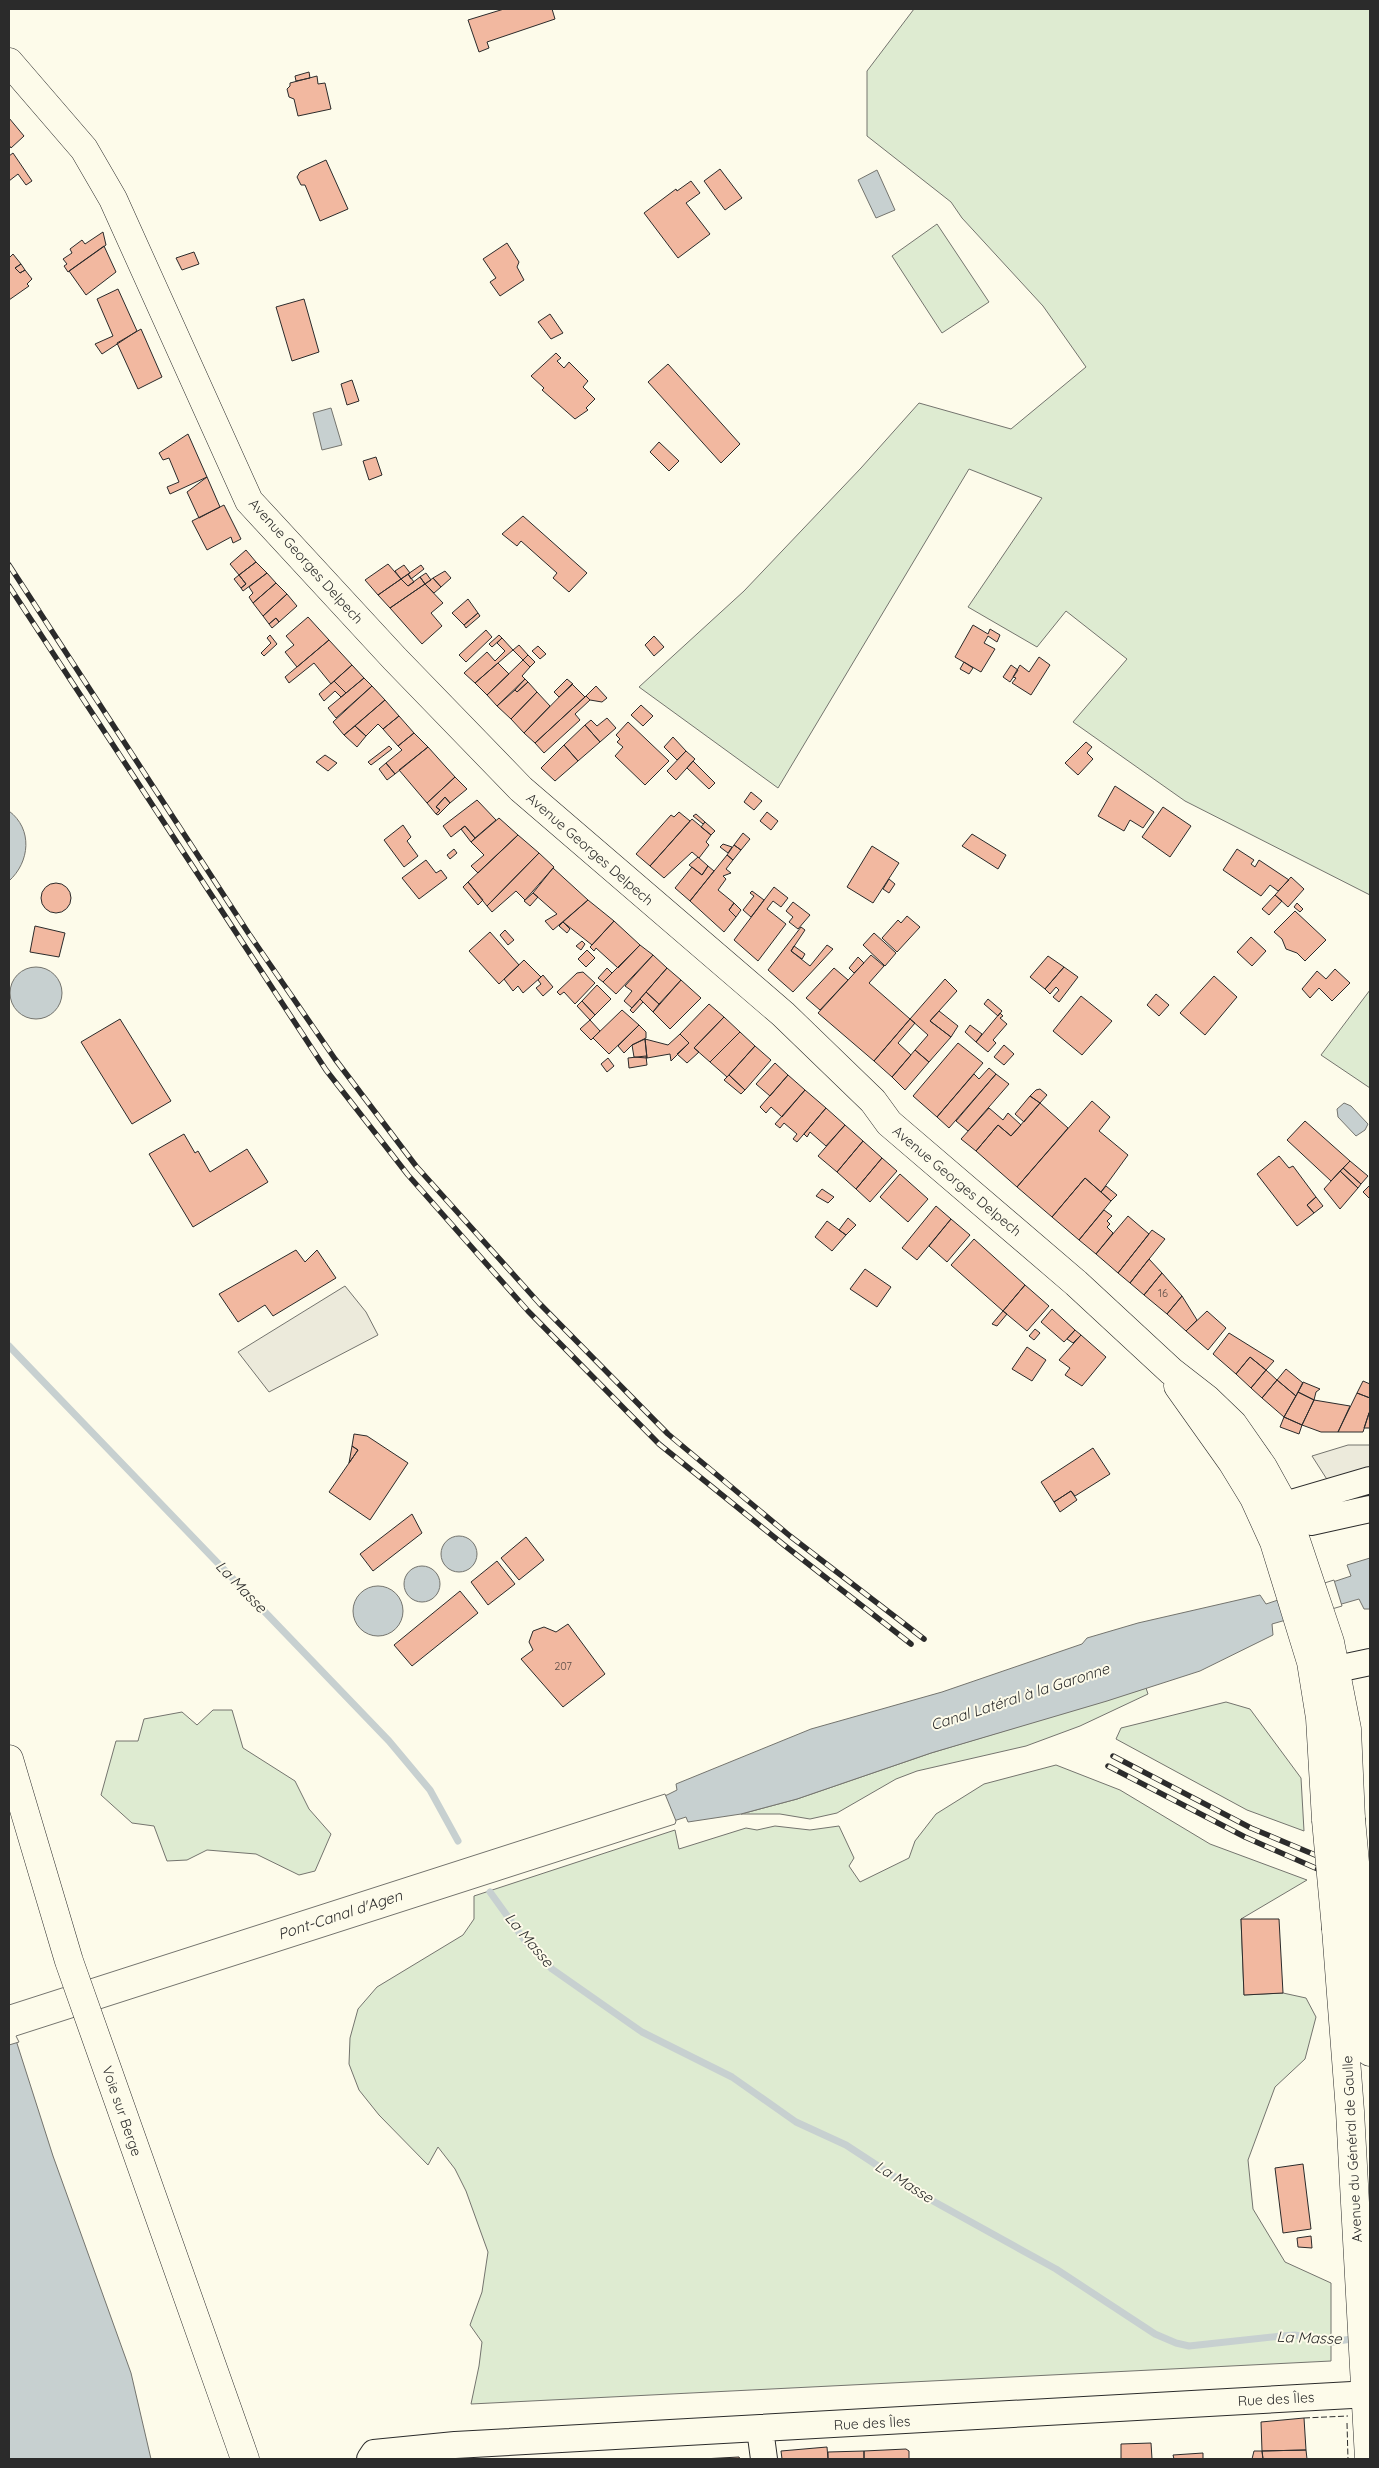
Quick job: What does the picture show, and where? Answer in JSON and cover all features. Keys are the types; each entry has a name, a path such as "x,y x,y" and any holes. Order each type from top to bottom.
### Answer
{"main road":[{"name":"Avenue Georges Delpech","path":"9,62 84,149 114,199 249,501 395,659 521,789 789,1019 873,1101 889,1123 1076,1283 1171,1371 1207,1398 1233,1424 1263,1467 1294,1534"},
{"path":"1171,1371 1180,1393 1232,1462 1254,1498 1294,1534 1338,1660 1320,1718 1339,1819"},
{"name":"Avenue du Général de Gaulle","path":"1338,1660 1347,1729 1339,1819 1348,1928 1370,2052"},
{"name":"Voie sur Berge","path":"9,1759 69,1960 245,2459"},
{"name":"Avenue du Général de Gaulle","path":"1360,2003 1362,2390 1369,2459"}],"street":[{"path":"1188,1404 1212,1421 1238,1455 1282,1505 1370,1480"},
{"path":"1294,1534 1370,1509"},
{"name":"Rue des Îles","path":"372,2456 455,2445 760,2429 1362,2390"},
{"path":"760,2429 764,2459"}],"green space":[{"path":"914,9 1370,9 1370,895 1185,801 1073,722 1127,659 1066,611 1037,647 968,607 1042,498 969,469 778,788 639,687 744,591 861,468 919,403 1011,429 1086,367 1043,306 962,218 951,202 867,136 867,71"},
{"path":"937,224 989,302 942,333 892,256"},
{"path":"1370,990 1370,1088 1321,1055"},
{"path":"1146,1688 1148,1694 1080,1726 1026,1746 917,1771 896,1779 837,1813 810,1819 780,1814 741,1814 797,1799 931,1753"},
{"path":"1226,1702 1250,1709 1301,1778 1304,1831 1247,1810 1116,1739 1121,1728"},
{"path":"213,1710 232,1710 243,1748 295,1781 309,1809 331,1834 315,1871 299,1875 256,1854 207,1850 187,1860 167,1861 154,1826 132,1823 101,1795 116,1741 138,1741 144,1719 182,1712 197,1725"},
{"path":"1056,1765 1120,1790 1210,1844 1307,1880 1241,1919 1244,1995 1283,1993 1306,1998 1316,2017 1305,2059 1275,2087 1248,2160 1253,2209 1285,2262 1331,2283 1331,2361 471,2404 482,2342 470,2325 482,2292 488,2252 466,2191 455,2169 438,2147 428,2165 379,2115 359,2090 349,2064 350,2038 358,2009 377,1987 463,1935 474,1919 474,1896 675,1830 679,1849 746,1828 757,1830 775,1826 810,1830 839,1826 854,1858 849,1866 860,1882 909,1858 915,1841 936,1814 984,1784"}],"shaded area":[{"path":"345,1286 366,1312 378,1335 269,1392 238,1352"},
{"path":"1348,1445 1370,1445 1370,1469 1328,1481 1312,1456"}],"water":[{"path":"877,170 895,210 876,218 858,180"},
{"path":"331,408 342,445 322,450 313,413"},
{"path":"9,811 17,818 22,827 26,846 21,865 9,881"},
{"path":"31,967 41,967 55,974 62,988 62,998 55,1012 41,1019 31,1019 21,1015 14,1008 10,998 10,988 14,978 21,971"},
{"path":"1344,1103 1351,1106 1368,1124 1365,1130 1356,1136 1338,1117 1337,1109"},
{"path":"459,1536 466,1537 472,1541 476,1547 476,1561 472,1567 466,1571 459,1572 452,1571 446,1567 442,1561 441,1554 442,1547 446,1541 452,1537"},
{"name":"Canal Latéral à la Garonne","path":"1370,1558 1370,1609 1364,1609 1359,1599 1272,1624 1273,1635 1200,1671 1107,1701 931,1753 797,1799 741,1814 688,1822 686,1817 14,2034 53,2156 131,2373 151,2459 9,2459 9,2008 667,1795 677,1790 676,1784 811,1729 942,1692 1082,1644 1087,1638 1138,1623 1260,1595 1266,1604 1351,1576 1347,1565"},
{"path":"422,1566 429,1567 435,1571 439,1577 439,1591 435,1597 429,1601 422,1602 415,1601 409,1597 405,1591 404,1584 405,1577 409,1571 415,1567"},
{"path":"373,1586 383,1586 396,1593 403,1606 403,1616 396,1629 383,1636 373,1636 364,1632 357,1625 353,1616 353,1606 357,1597 364,1590"}],"pier":[{"path":"1334,1580 1342,1606 1288,1622 1280,1597"},
{"name":"Pont-Canal d'Agen","path":"665,1794 676,1821 675,1824 16,2036 19,2042 9,2045 9,2005"}],"building":[{"path":"504,9 552,9 555,19 487,42 489,48 479,52 468,20"},
{"path":"309,72 310,78 296,81 295,76"},
{"path":"317,76 318,84 325,83 331,109 298,116 294,99 289,97 287,89 290,83"},
{"path":"9,118 24,136 11,148 9,145"},
{"path":"13,153 32,181 26,185 18,174 9,181 9,156"},
{"path":"326,160 348,209 320,221 305,185 301,185 297,177 300,172"},
{"path":"720,169 742,198 725,210 704,181"},
{"path":"691,181 700,193 686,203 710,234 678,258 644,213 676,189 677,191"},
{"path":"103,232 106,245 68,272 64,266 67,264 63,259 72,253 70,249 82,240 85,244"},
{"path":"507,243 519,262 517,267 524,280 500,296 490,282 496,278 483,259"},
{"path":"104,246 116,272 86,295 69,271"},
{"path":"194,252 199,264 182,270 176,258"},
{"path":"13,254 21,264 15,268 20,273 25,270 32,279 27,284 29,286 9,300 9,258"},
{"path":"21,264 25,270 20,273 15,268"},
{"path":"118,289 137,331 102,354 95,344 113,336 97,299"},
{"path":"304,299 319,352 292,361 276,307"},
{"path":"550,314 563,333 551,339 538,322"},
{"path":"141,329 162,377 138,389 117,343"},
{"path":"556,353 561,358 557,361 564,368 569,362 588,381 583,387 595,399 586,408 588,410 575,419 542,390 544,388 531,376"},
{"path":"668,364 740,444 721,463 648,382"},
{"path":"352,380 359,401 347,405 341,384"},
{"path":"188,434 207,477 170,494 167,487 179,482 169,458 163,460 159,453"},
{"path":"659,442 679,461 669,471 650,452"},
{"path":"376,457 382,475 369,480 363,461"},
{"path":"207,477 220,507 199,518 187,492"},
{"path":"224,505 241,539 233,543 231,537 207,550 192,521"},
{"path":"523,516 587,573 569,592 553,578 557,573 521,541 517,546 502,534"},
{"path":"246,550 256,562 239,575 230,564"},
{"path":"256,562 267,573 243,591 241,588 246,584 239,575"},
{"path":"388,564 401,579 378,595 365,580"},
{"path":"404,565 410,573 401,579 395,571"},
{"path":"421,565 424,569 411,579 408,574"},
{"path":"445,571 451,578 441,587 433,578"},
{"path":"267,573 276,583 253,603 249,597 253,593 249,587"},
{"path":"426,573 431,580 425,584 420,577"},
{"path":"408,574 414,582 408,586 401,579"},
{"path":"239,575 246,584 241,588 234,579"},
{"path":"420,577 425,584 390,608 378,595 401,579 408,586"},
{"path":"433,578 441,587 434,593 425,584"},
{"path":"276,583 287,594 263,616 253,603"},
{"path":"425,584 443,603 431,613 442,626 422,644 390,608"},
{"path":"287,594 297,606 279,622 276,618 269,624 263,616"},
{"path":"468,599 478,613 464,625 452,613"},
{"path":"478,613 480,616 466,628 464,625"},
{"path":"308,617 329,640 297,667 285,652 294,645 286,636"},
{"path":"276,618 279,622 272,628 269,624"},
{"path":"973,625 988,634 990,629 1000,635 997,642 988,636 984,643 995,649 981,672 955,657"},
{"path":"486,630 492,637 466,662 459,655"},
{"path":"270,635 277,644 264,656 261,653 271,643 267,638"},
{"path":"499,635 502,638 492,647 489,644"},
{"path":"654,636 664,647 654,656 645,645"},
{"path":"502,638 513,650 475,683 464,673 487,652 495,661 505,651 497,643"},
{"path":"329,640 352,665 331,684 314,663 289,683 285,677"},
{"path":"519,645 528,655 523,660 513,650"},
{"path":"538,646 546,654 540,659 532,651"},
{"path":"528,655 535,662 530,667 523,660"},
{"path":"1039,657 1050,665 1031,695 1012,683 1016,678 1013,677 1020,665 1029,672"},
{"path":"523,660 530,667 522,676 525,679 497,706 487,695"},
{"path":"964,662 973,668 969,674 960,669"},
{"path":"498,663 509,674 487,695 475,683"},
{"path":"352,665 364,678 346,693 334,681"},
{"path":"1011,665 1018,670 1010,682 1003,677"},
{"path":"364,678 372,686 336,718 328,708"},
{"path":"525,679 528,682 517,692 515,690"},
{"path":"567,679 573,684 559,697 554,692"},
{"path":"334,681 346,693 341,697 335,691 324,701 319,694"},
{"path":"528,682 537,692 511,719 497,706 515,690 517,692"},
{"path":"572,684 585,697 535,743 524,733"},
{"path":"372,686 385,700 344,735 333,722"},
{"path":"596,686 607,698 602,702 590,700 586,696"},
{"path":"537,692 550,706 524,733 511,719"},
{"path":"586,696 590,700 575,714 580,720 544,753 535,743"},
{"path":"385,700 399,716 383,729 378,724 366,736 355,726"},
{"path":"641,705 653,716 643,726 631,715"},
{"path":"399,716 414,733 398,746 383,729"},
{"path":"607,718 616,728 600,742 585,725 591,720 597,726"},
{"path":"628,722 669,761 645,785 615,756 623,747 617,742 620,739 616,735"},
{"path":"585,725 600,742 578,761 564,745"},
{"path":"355,726 366,736 357,747 344,735"},
{"path":"414,733 428,747 395,774 386,763 402,750 398,746"},
{"path":"673,737 686,751 677,760 664,747"},
{"path":"1086,742 1092,747 1087,753 1093,759 1078,775 1065,763"},
{"path":"564,745 578,761 555,781 541,768"},
{"path":"389,746 392,749 371,765 368,762"},
{"path":"428,747 455,777 427,803 399,770"},
{"path":"686,751 695,759 676,780 667,771"},
{"path":"325,755 337,763 328,771 316,762"},
{"path":"693,761 715,783 709,789 687,768"},
{"path":"386,763 395,774 387,780 379,769"},
{"path":"455,777 467,789 450,803 445,797 436,807 440,810 436,814 427,803"},
{"path":"1115,786 1154,812 1143,828 1130,820 1124,831 1098,816"},
{"path":"751,792 762,801 754,810 744,802"},
{"path":"445,797 450,803 438,815 436,814 440,810 436,807"},
{"path":"477,800 496,820 475,838 465,826 451,837 443,826"},
{"path":"1163,807 1191,826 1170,857 1142,837"},
{"path":"679,812 690,821 650,866 636,854 671,815 674,817"},
{"path":"767,812 778,821 771,830 760,821"},
{"path":"696,814 705,822 703,824 693,816"},
{"path":"499,818 518,835 478,873 471,866 484,855 471,842"},
{"path":"692,819 711,835 706,842 709,845 699,858 692,852 664,878 650,866"},
{"path":"705,822 715,831 711,835 701,827"},
{"path":"403,825 411,837 407,841 418,856 404,867 384,840"},
{"path":"465,826 475,838 471,842 461,829"},
{"path":"743,833 750,839 741,850 734,845"},
{"path":"972,834 1006,855 998,869 962,846"},
{"path":"518,835 539,853 487,906 468,882"},
{"path":"723,844 732,847 728,853 720,847"},
{"path":"734,845 741,850 733,860 727,855"},
{"path":"872,846 899,863 873,903 847,887"},
{"path":"454,849 457,853 450,859 447,855"},
{"path":"1237,849 1254,860 1251,864 1255,867 1259,860 1289,880 1278,891 1270,885 1261,896 1223,870"},
{"path":"539,853 554,867 525,900 516,891 492,912 487,906"},
{"path":"727,855 733,860 726,869 731,873 723,876 726,879 718,890 734,903 729,910 736,917 724,932 690,901"},
{"path":"698,857 708,866 702,875 689,865"},
{"path":"426,860 436,873 441,870 447,878 419,899 402,878"},
{"path":"708,866 714,871 690,901 675,888 692,867 702,875"},
{"path":"553,868 588,900 553,930 545,921 557,914 533,893"},
{"path":"1291,877 1304,889 1288,907 1275,895"},
{"path":"889,879 895,884 889,893 883,889"},
{"path":"468,882 483,900 478,905 463,887"},
{"path":"56,883 67,887 71,898 67,909 56,913 45,909 41,898 45,887"},
{"path":"774,887 788,898 781,907 773,901 767,909 786,924 758,961 734,940"},
{"path":"752,891 764,900 751,917 743,910 754,896 750,893"},
{"path":"533,893 538,897 530,906 524,901"},
{"path":"1275,895 1282,901 1269,915 1262,909"},
{"path":"588,900 614,921 592,945 563,922"},
{"path":"793,902 810,915 798,929 789,922 793,917 786,911"},
{"path":"734,903 741,910 736,917 729,910"},
{"path":"1297,903 1303,909 1300,912 1294,907"},
{"path":"1295,911 1326,940 1305,961 1297,953 1286,949 1282,939 1274,932"},
{"path":"907,916 920,927 897,952 882,938 898,920 901,923"},
{"path":"614,921 640,945 618,968 596,948 594,951 590,947"},
{"path":"563,922 570,929 567,933 559,926"},
{"path":"35,926 65,933 59,957 30,952"},
{"path":"801,927 805,930 791,951 810,966 827,945 833,949 793,992 768,970"},
{"path":"505,930 514,940 508,945 500,935"},
{"path":"490,932 519,965 499,984 469,951"},
{"path":"874,933 896,953 885,966 863,945"},
{"path":"1251,937 1266,951 1252,966 1237,952"},
{"path":"582,941 585,944 581,950 576,946"},
{"path":"640,945 653,955 616,994 603,982"},
{"path":"794,946 805,954 802,959 791,951"},
{"path":"587,950 595,958 586,967 578,959"},
{"path":"653,955 667,968 632,1008 624,1001 632,991 625,986"},
{"path":"871,955 884,966 869,983 910,1019 874,1061 818,1013"},
{"path":"1048,956 1064,967 1045,989 1030,977"},
{"path":"858,957 864,963 854,973 849,968"},
{"path":"524,960 541,977 523,993 518,986 513,991 504,979"},
{"path":"1064,967 1078,977 1059,1002 1053,997 1059,990 1056,987 1050,994 1045,989"},
{"path":"607,968 612,973 603,982 598,978"},
{"path":"667,968 681,980 659,1004 646,992"},
{"path":"834,968 848,980 820,1010 806,998"},
{"path":"1335,969 1350,983 1332,1001 1319,988 1310,998 1302,989 1317,971 1326,979"},
{"path":"583,972 595,983 575,1004 564,992 560,995 557,992 577,973"},
{"path":"543,975 553,987 543,996 536,988 541,984 538,980"},
{"path":"1214,976 1237,997 1205,1035 1180,1013"},
{"path":"945,979 957,991 930,1021 951,1037 929,1062 915,1050 928,1035 910,1019"},
{"path":"681,980 701,998 670,1029 653,1012"},
{"path":"597,985 611,999 595,1015 582,1001"},
{"path":"646,992 659,1004 653,1012 640,999"},
{"path":"1156,994 1169,1005 1159,1016 1147,1005"},
{"path":"1081,996 1112,1021 1082,1055 1053,1031"},
{"path":"640,999 643,1002 633,1013 630,1010"},
{"path":"988,999 1002,1011 998,1016 984,1004"},
{"path":"582,1001 595,1015 590,1020 577,1006"},
{"path":"709,1004 724,1017 694,1048 699,1052 687,1063 677,1054 689,1043 680,1034"},
{"path":"622,1010 639,1025 609,1054 593,1038"},
{"path":"939,1011 958,1026 951,1037 930,1021"},
{"path":"1000,1013 1003,1016 1000,1018 1007,1024 993,1040 996,1043 988,1052 976,1042"},
{"path":"724,1017 740,1032 710,1062 694,1048"},
{"path":"120,1019 171,1101 132,1124 81,1042"},
{"path":"910,1019 915,1023 898,1043 911,1055 892,1077 874,1061"},
{"path":"590,1020 600,1031 591,1040 580,1029"},
{"path":"639,1025 646,1032 646,1038 632,1045 624,1053 618,1046"},
{"path":"970,1025 982,1034 976,1042 965,1032"},
{"path":"740,1032 755,1046 727,1077 710,1062"},
{"path":"680,1034 689,1043 671,1061 670,1054 647,1058 645,1039 668,1045"},
{"path":"645,1039 647,1058 634,1057 632,1045"},
{"path":"958,1043 983,1063 937,1117 913,1096"},
{"path":"1004,1045 1014,1054 1004,1065 994,1057"},
{"path":"755,1046 771,1060 745,1090 729,1075"},
{"path":"915,1050 929,1062 905,1090 892,1077"},
{"path":"646,1056 647,1065 629,1068 628,1058"},
{"path":"608,1058 614,1066 607,1072 601,1064"},
{"path":"775,1063 788,1075 770,1096 756,1084"},
{"path":"989,1068 996,1074 949,1128 937,1117 974,1074 979,1079"},
{"path":"996,1074 1009,1084 968,1131 956,1121"},
{"path":"729,1075 745,1090 741,1094 724,1080"},
{"path":"788,1075 805,1090 782,1117 771,1107 766,1113 760,1107"},
{"path":"1040,1089 1047,1095 1040,1103 1030,1096"},
{"path":"805,1090 826,1108 797,1142 793,1139 797,1134 784,1123 780,1128 775,1124"},
{"path":"1030,1096 1040,1103 1024,1122 1015,1114"},
{"path":"1092,1101 1110,1117 1099,1131 1128,1155 1101,1192 1085,1178 1052,1217 1017,1187"},
{"path":"1040,1103 1068,1128 1017,1187 976,1151 998,1125 1011,1136"},
{"path":"826,1108 845,1125 826,1146 810,1132 807,1137 804,1134"},
{"path":"989,1108 1003,1120 1008,1113 1021,1125 1011,1136 998,1125 976,1151 961,1139"},
{"path":"1305,1121 1350,1161 1331,1181 1287,1140"},
{"path":"845,1125 863,1141 837,1172 818,1156"},
{"path":"184,1134 195,1153 198,1151 210,1172 247,1149 268,1182 193,1227 149,1154"},
{"path":"863,1141 882,1158 856,1189 837,1172"},
{"path":"1279,1156 1289,1168 1293,1166 1316,1197 1307,1205 1314,1213 1297,1226 1257,1174"},
{"path":"882,1158 897,1171 870,1202 856,1189"},
{"path":"1350,1161 1368,1176 1361,1184 1343,1168"},
{"path":"1343,1168 1361,1184 1358,1188 1340,1171"},
{"path":"1340,1171 1358,1188 1340,1209 1324,1189"},
{"path":"900,1174 928,1199 908,1222 880,1197"},
{"path":"1085,1178 1111,1201 1079,1240 1052,1217"},
{"path":"1370,1185 1370,1199 1363,1192"},
{"path":"1106,1186 1117,1195 1111,1201 1101,1192"},
{"path":"822,1189 834,1197 828,1203 816,1196"},
{"path":"1316,1197 1323,1206 1314,1213 1307,1205"},
{"path":"936,1206 951,1219 917,1260 902,1248"},
{"path":"1104,1210 1112,1216 1107,1221 1110,1224 1107,1227 1113,1233 1096,1254 1079,1240"},
{"path":"1128,1216 1149,1234 1118,1273 1096,1254"},
{"path":"848,1218 856,1225 846,1235 839,1230"},
{"path":"951,1219 970,1235 947,1262 929,1246"},
{"path":"827,1221 846,1235 832,1251 815,1237"},
{"path":"1152,1230 1165,1239 1130,1283 1118,1273"},
{"path":"974,1239 1025,1285 1003,1311 951,1265"},
{"path":"296,1250 305,1262 317,1250 336,1278 273,1316 265,1305 238,1322 219,1294"},
{"path":"1149,1259 1162,1273 1144,1295 1130,1283"},
{"path":"865,1269 891,1287 877,1307 850,1289"},
{"path":"1162,1273 1182,1296 1167,1314 1144,1295"},
{"path":"1025,1285 1049,1306 1027,1331 1003,1311"},
{"path":"1182,1296 1197,1320 1186,1331 1167,1314"},
{"path":"1052,1309 1075,1330 1064,1342 1041,1322"},
{"path":"1003,1311 1007,1314 997,1326 992,1324"},
{"path":"1207,1311 1226,1328 1208,1350 1186,1331"},
{"path":"1035,1329 1040,1333 1034,1340 1029,1336"},
{"path":"1075,1330 1081,1335 1073,1343 1067,1339"},
{"path":"1229,1333 1274,1361 1266,1370 1250,1357 1236,1374 1213,1354"},
{"path":"1081,1335 1106,1357 1082,1386 1065,1375 1070,1368 1059,1360"},
{"path":"1027,1347 1046,1360 1032,1381 1012,1369"},
{"path":"1250,1357 1266,1370 1251,1388 1236,1374"},
{"path":"1286,1369 1303,1383 1296,1396 1277,1380"},
{"path":"1266,1370 1277,1380 1262,1398 1251,1388"},
{"path":"1277,1380 1296,1396 1284,1417 1262,1398"},
{"path":"1363,1381 1370,1384 1370,1398 1357,1393"},
{"path":"1303,1382 1320,1389 1316,1392 1314,1400 1298,1392"},
{"path":"1298,1392 1314,1400 1302,1425 1284,1417"},
{"path":"1357,1393 1370,1398 1370,1410 1363,1432 1338,1432"},
{"path":"1314,1400 1350,1406 1338,1432 1321,1432 1302,1425"},
{"path":"1369,1413 1370,1428 1364,1428"},
{"path":"1284,1417 1302,1425 1299,1434 1280,1427"},
{"path":"354,1434 367,1436 408,1463 370,1520 329,1492 358,1450 352,1446"},
{"path":"352,1446 358,1450 349,1463"},
{"path":"1093,1448 1110,1474 1075,1496 1071,1491 1054,1502 1041,1482"},
{"path":"1071,1491 1077,1500 1060,1512 1054,1502"},
{"path":"412,1514 422,1533 373,1571 360,1554"},
{"path":"526,1537 544,1560 519,1580 501,1558"},
{"path":"497,1561 515,1584 488,1605 471,1582"},
{"path":"460,1591 478,1613 412,1666 394,1645"},
{"path":"568,1624 605,1674 563,1707 521,1659 533,1650 529,1642 533,1631 544,1627 556,1632"},
{"path":"1241,1919 1279,1919 1283,1993 1244,1995"},
{"path":"1303,2164 1311,2229 1283,2233 1275,2168"},
{"path":"1311,2236 1312,2248 1298,2247 1297,2238"},
{"path":"1304,2418 1306,2450 1262,2451 1261,2422"},
{"path":"1151,2443 1152,2459 1121,2459 1121,2444"},
{"path":"827,2447 828,2459 782,2459 781,2451"},
{"path":"906,2449 909,2451 909,2459 864,2459 864,2451"},
{"path":"1306,2450 1307,2459 1263,2459 1262,2451"},
{"path":"864,2451 864,2459 828,2459 828,2452"},
{"path":"1254,2451 1262,2451 1263,2459 1252,2459"},
{"path":"1203,2453 1203,2459 1174,2459 1173,2455"},
{"path":"739,2457 740,2459 702,2459"}],"waterway":[{"name":"La Masse","path":"9,1346 389,1741 430,1790 458,1841"},
{"name":"La Masse","path":"490,1892 526,1942 552,1969 642,2032 732,2077 796,2122 846,2145 924,2196 1056,2269 1155,2334 1189,2346 1295,2335 1333,2342 1357,2338"}],"railway":[{"path":"9,565 249,934 335,1059 416,1166 539,1303 668,1434 790,1536 924,1639"},
{"path":"9,586 326,1070 408,1175 528,1311 659,1444 911,1644"},
{"path":"1113,1756 1251,1828 1370,1878"},
{"path":"1108,1766 1245,1837 1370,1892"}],"fence":[{"path":"1304,2418 1348,2416"},
{"path":"1347,2423 1348,2459"}]}
